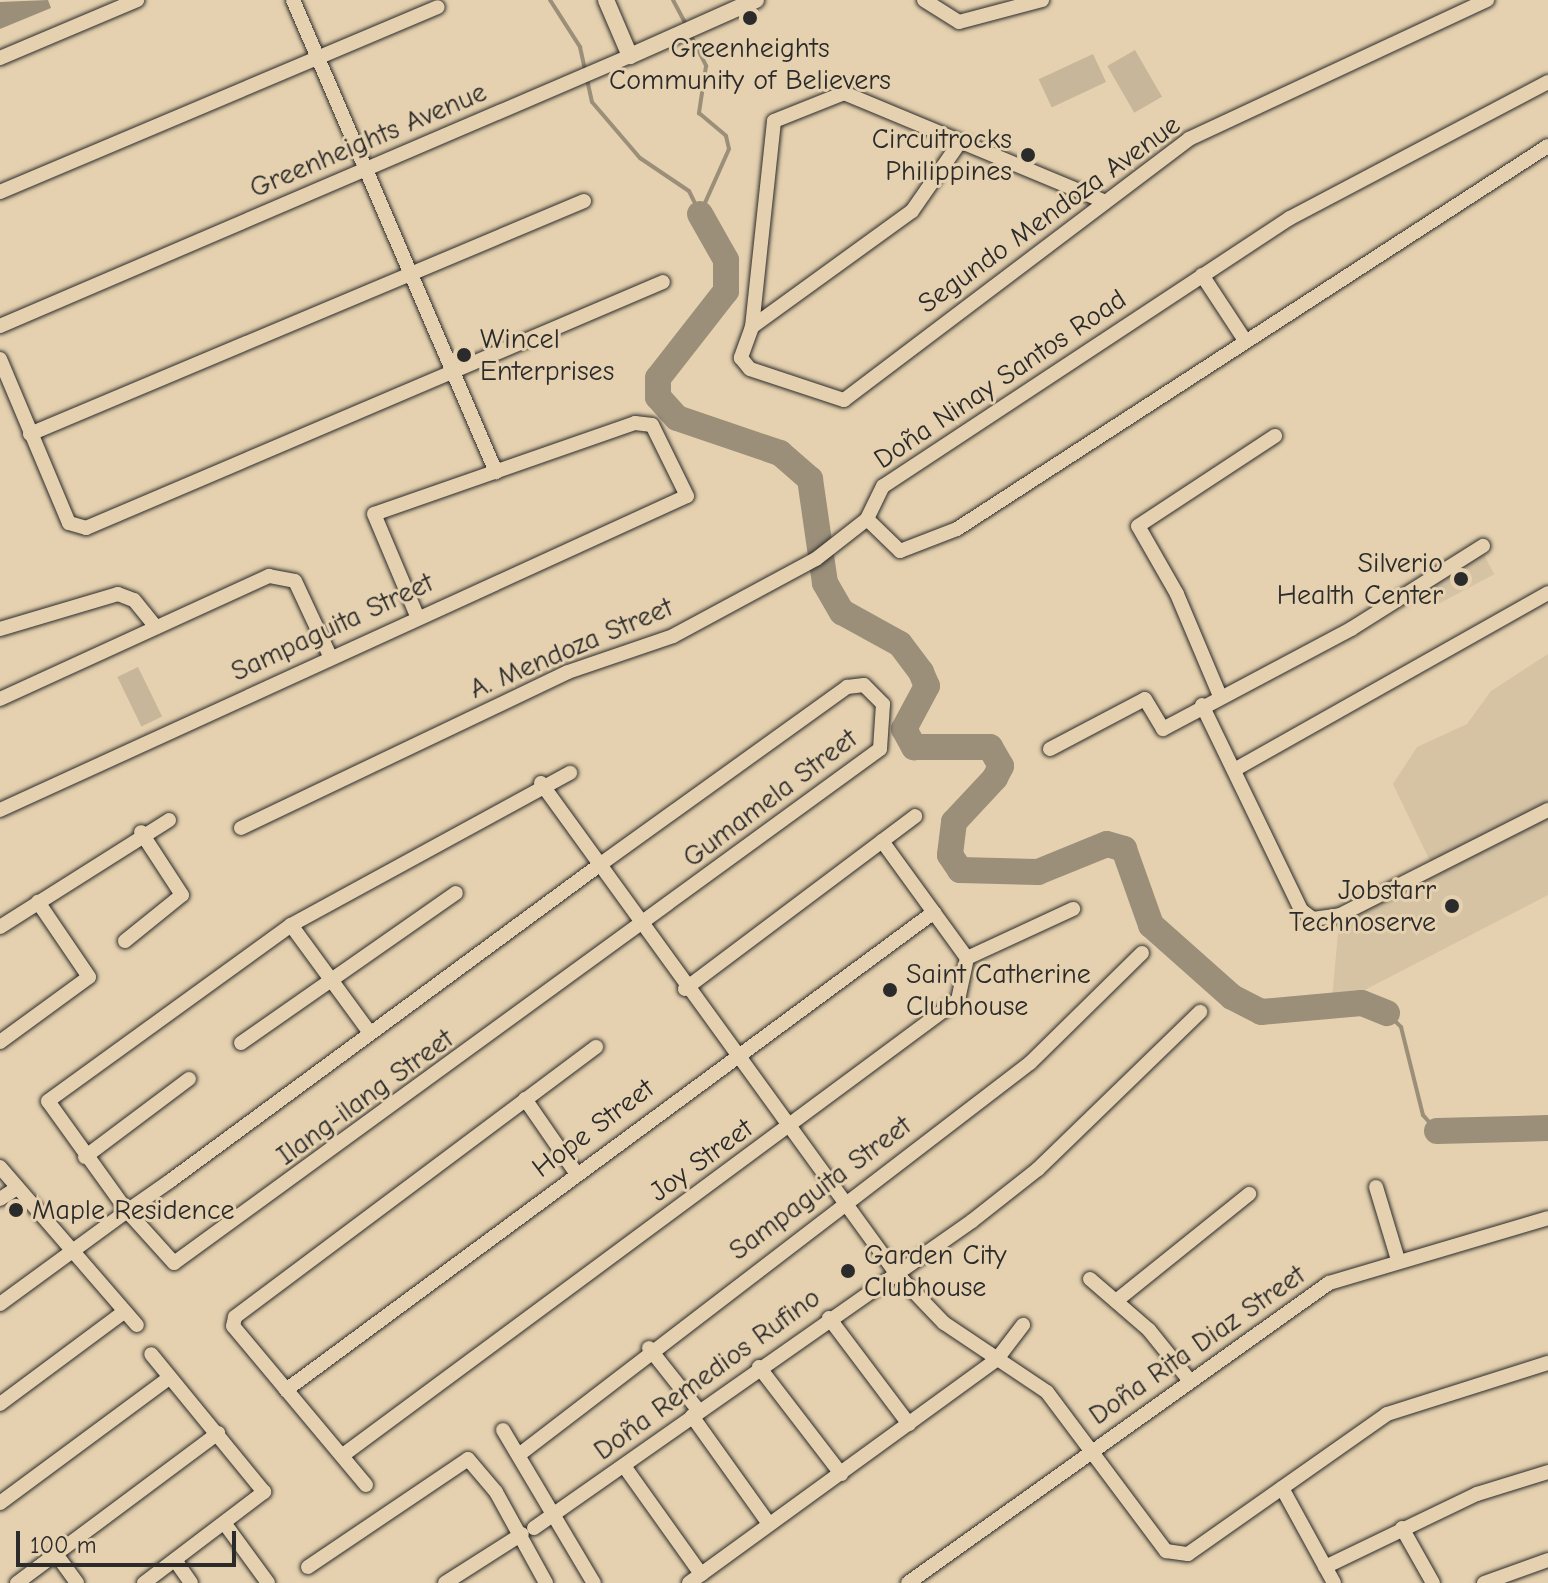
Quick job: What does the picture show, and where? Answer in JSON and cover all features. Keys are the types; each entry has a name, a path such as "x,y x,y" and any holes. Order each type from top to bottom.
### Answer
{"street":[{"path":"0,58 137,0"},
{"path":"293,0 496,472 374,514 417,616"},
{"path":"606,0 630,56"},
{"name":"Greenheights Avenue","path":"0,326 756,0"},
{"path":"924,0 959,22 1042,0"},
{"name":"Segundo Mendoza Avenue","path":"752,327 741,358 750,369 844,400 1189,139 1487,0"},
{"path":"0,192 438,7"},
{"name":"Doña Ninay Santos Road","path":"867,519 883,486 1202,275 1359,180 1548,82"},
{"path":"752,327 774,121 844,93 1104,201"},
{"path":"752,327 912,211 960,142"},
{"path":"867,519 889,546 915,550 1548,146"},
{"path":"30,434 584,201"},
{"path":"1202,275 1244,339"},
{"path":"0,359 30,434 75,527 663,282"},
{"name":"Sampaguita Street","path":"0,810 329,654 687,496 652,425 635,423 496,472"},
{"path":"1220,696 1138,526 1275,436"},
{"name":"A. Mendoza Street","path":"241,828 568,672 673,636 819,556 867,519"},
{"path":"1050,749 1145,699 1163,729 1202,705 1351,629 1483,546"},
{"path":"0,699 269,576 295,581 329,654"},
{"path":"1234,770 1548,593"},
{"path":"0,629 118,594 134,600 156,627"},
{"name":"Gumamela Street","path":"598,866 847,687 864,685 883,704 880,749 643,925"},
{"path":"1202,705 1301,910 1313,919 1340,915 1548,810"},
{"path":"127,1211 85,1157 48,1101 291,925 541,783 570,773"},
{"path":"541,783 734,1057 896,1273 935,1315 1047,1392 1176,1555 1188,1554 1387,1414 1548,1363"},
{"path":"685,989 915,816"},
{"path":"0,927 141,832 169,820"},
{"path":"125,941 182,895 141,832"},
{"path":"882,841 967,958 1073,909"},
{"path":"0,1304 598,866"},
{"path":"241,1043 456,893"},
{"path":"0,1042 89,977 38,902"},
{"name":"Hope Street","path":"286,1390 576,1173 934,912"},
{"path":"291,925 370,1033"},
{"name":"Ilang-ilang Street","path":"127,1211 180,1264 643,925"},
{"name":"Sampaguita Street","path":"520,1454 649,1348 1030,1063 1142,953"},
{"name":"Joy Street","path":"343,1455 958,1000 967,958"},
{"name":"Doña Remedios Rufino","path":"445,1583 559,1514 1038,1169 1200,1012"},
{"path":"366,1485 233,1326 235,1317 596,1047"},
{"path":"85,1157 189,1079"},
{"path":"525,1099 576,1173"},
{"path":"0,1167 69,1253 137,1325"},
{"path":"1376,1187 1398,1260"},
{"path":"0,1199 17,1188"},
{"path":"1116,1301 1249,1194"},
{"name":"Doña Rita Diaz Street","path":"908,1583 1329,1283 1398,1260 1548,1218"},
{"path":"1090,1279 1116,1301 1190,1381"},
{"path":"0,1404 124,1312"},
{"path":"829,1318 909,1424"},
{"path":"624,1466 695,1579 997,1359 1023,1325"},
{"path":"649,1348 769,1524"},
{"path":"144,1583 225,1524 263,1488 151,1354"},
{"path":"759,1367 841,1474"},
{"path":"0,1503 169,1378"},
{"path":"503,1430 559,1514 594,1583"},
{"path":"17,1583 218,1433"},
{"path":"308,1567 468,1459 528,1531 546,1583"},
{"path":"1325,1567 1402,1528 1548,1472"},
{"path":"1282,1488 1334,1583"},
{"path":"225,1524 268,1583"},
{"path":"1402,1528 1433,1583"},
{"path":"56,1554 77,1583"},
{"path":"175,1560 191,1583"},
{"path":"1484,1583 1548,1560"}],"shaded area":[{"path":"48,0 51,8 0,29 0,2"},
{"path":"1135,50 1162,97 1134,113 1107,66"},
{"path":"1093,54 1106,82 1052,107 1039,79"},
{"name":"Silverio Health Center","path":"1483,553 1494,574 1439,604 1427,583"},
{"path":"1548,654 1548,895 1355,995 1332,999 1340,911 1430,861 1393,784 1417,747 1467,724 1491,691"},
{"path":"138,667 162,716 141,727 117,677"}],"waterway":[{"path":"550,0 580,47 592,102 640,158 689,191 700,214"},
{"path":"673,0 687,26"},
{"path":"690,34 706,66 699,113 726,136 729,149 700,214"},
{"path":"700,214 726,260 726,291 658,378 658,397 677,418 780,453 810,479 825,583 842,612 900,644 921,672 927,686 904,729 914,747 990,747 1001,766 995,778 954,822 950,855 960,870 1038,872 1107,844 1124,849 1151,925 1232,997 1261,1012 1362,1003 1387,1013"},
{"path":"1387,1013 1401,1027 1423,1115 1437,1131"},
{"path":"1437,1131 1548,1128"}],"place":[{"name":"Greenheights Community of Believers","path":"750,18"},
{"name":"Circuitrocks Philippines","path":"1028,155"},
{"name":"Wincel Enterprises","path":"464,355"},
{"name":"Silverio Health Center","path":"1461,579"},
{"name":"Jobstarr Technoserve","path":"1452,906"},
{"name":"Saint Catherine Clubhouse","path":"890,990"},
{"name":"Maple Residence","path":"16,1210"},
{"name":"Garden City Clubhouse","path":"848,1271"}]}
